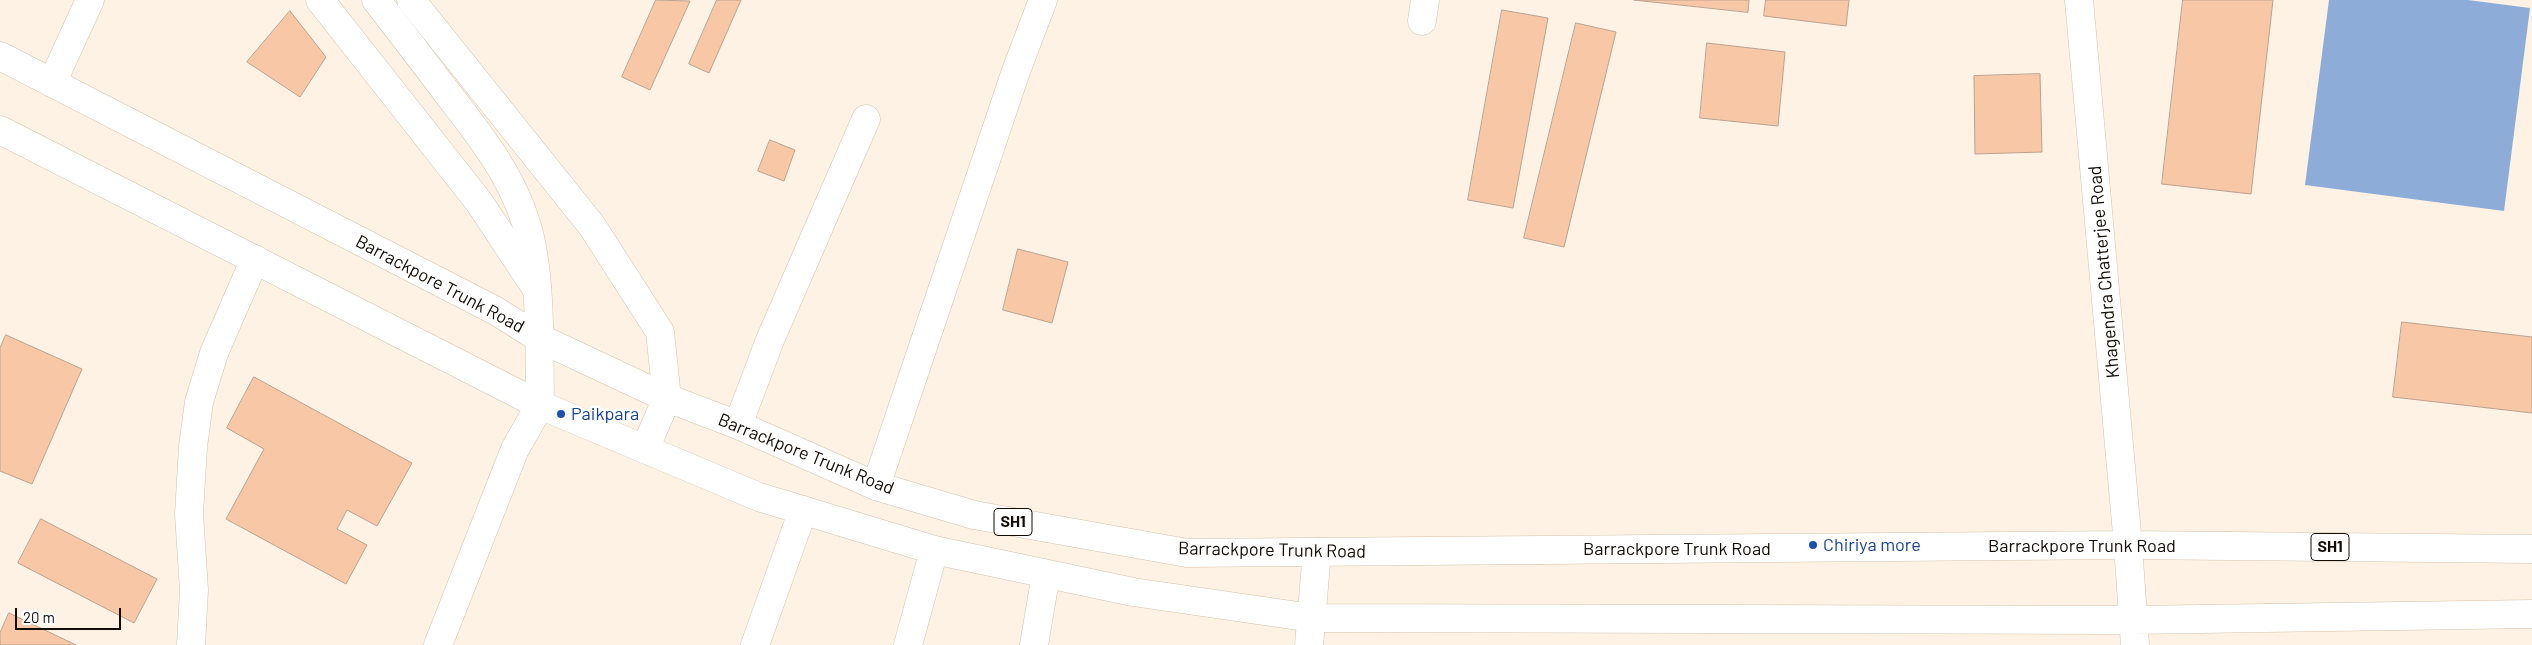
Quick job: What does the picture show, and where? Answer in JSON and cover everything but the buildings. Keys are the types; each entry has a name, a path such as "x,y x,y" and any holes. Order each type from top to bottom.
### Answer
{"main road":[{"path":"52,83 90,0"},
{"path":"320,0 478,202 536,288"},
{"path":"376,0 484,141 514,191 527,224 536,288 540,405 515,449 438,645"},
{"path":"411,0 592,226 660,332 667,398 645,449"},
{"path":"876,486 1016,71 1043,0"},
{"name":"Khagendra Chatterjee Road","path":"2079,0 2128,545 2134,632"},
{"name":"Barrackpore Trunk Road","path":"0,56 496,311 539,338 667,398 738,425 876,486 974,515 1187,553 2128,545 2532,549"},
{"path":"738,425 770,340 866,119"},
{"path":"0,130 540,405 759,497 934,550 1132,592 1312,618 2134,632 2532,614"},
{"path":"191,645 194,590 188,514 193,447 199,402 214,353 255,259"},
{"path":"755,645 803,510"},
{"path":"908,645 934,550"},
{"path":"1309,645 1317,552"},
{"path":"1034,645 1046,574"}],"water":[{"path":"2329,0 2468,0 2530,8 2504,211 2305,185"}],"place":[{"name":"Paikpara","path":"561,414"},
{"name":"Chiriya more","path":"1813,545"}]}
